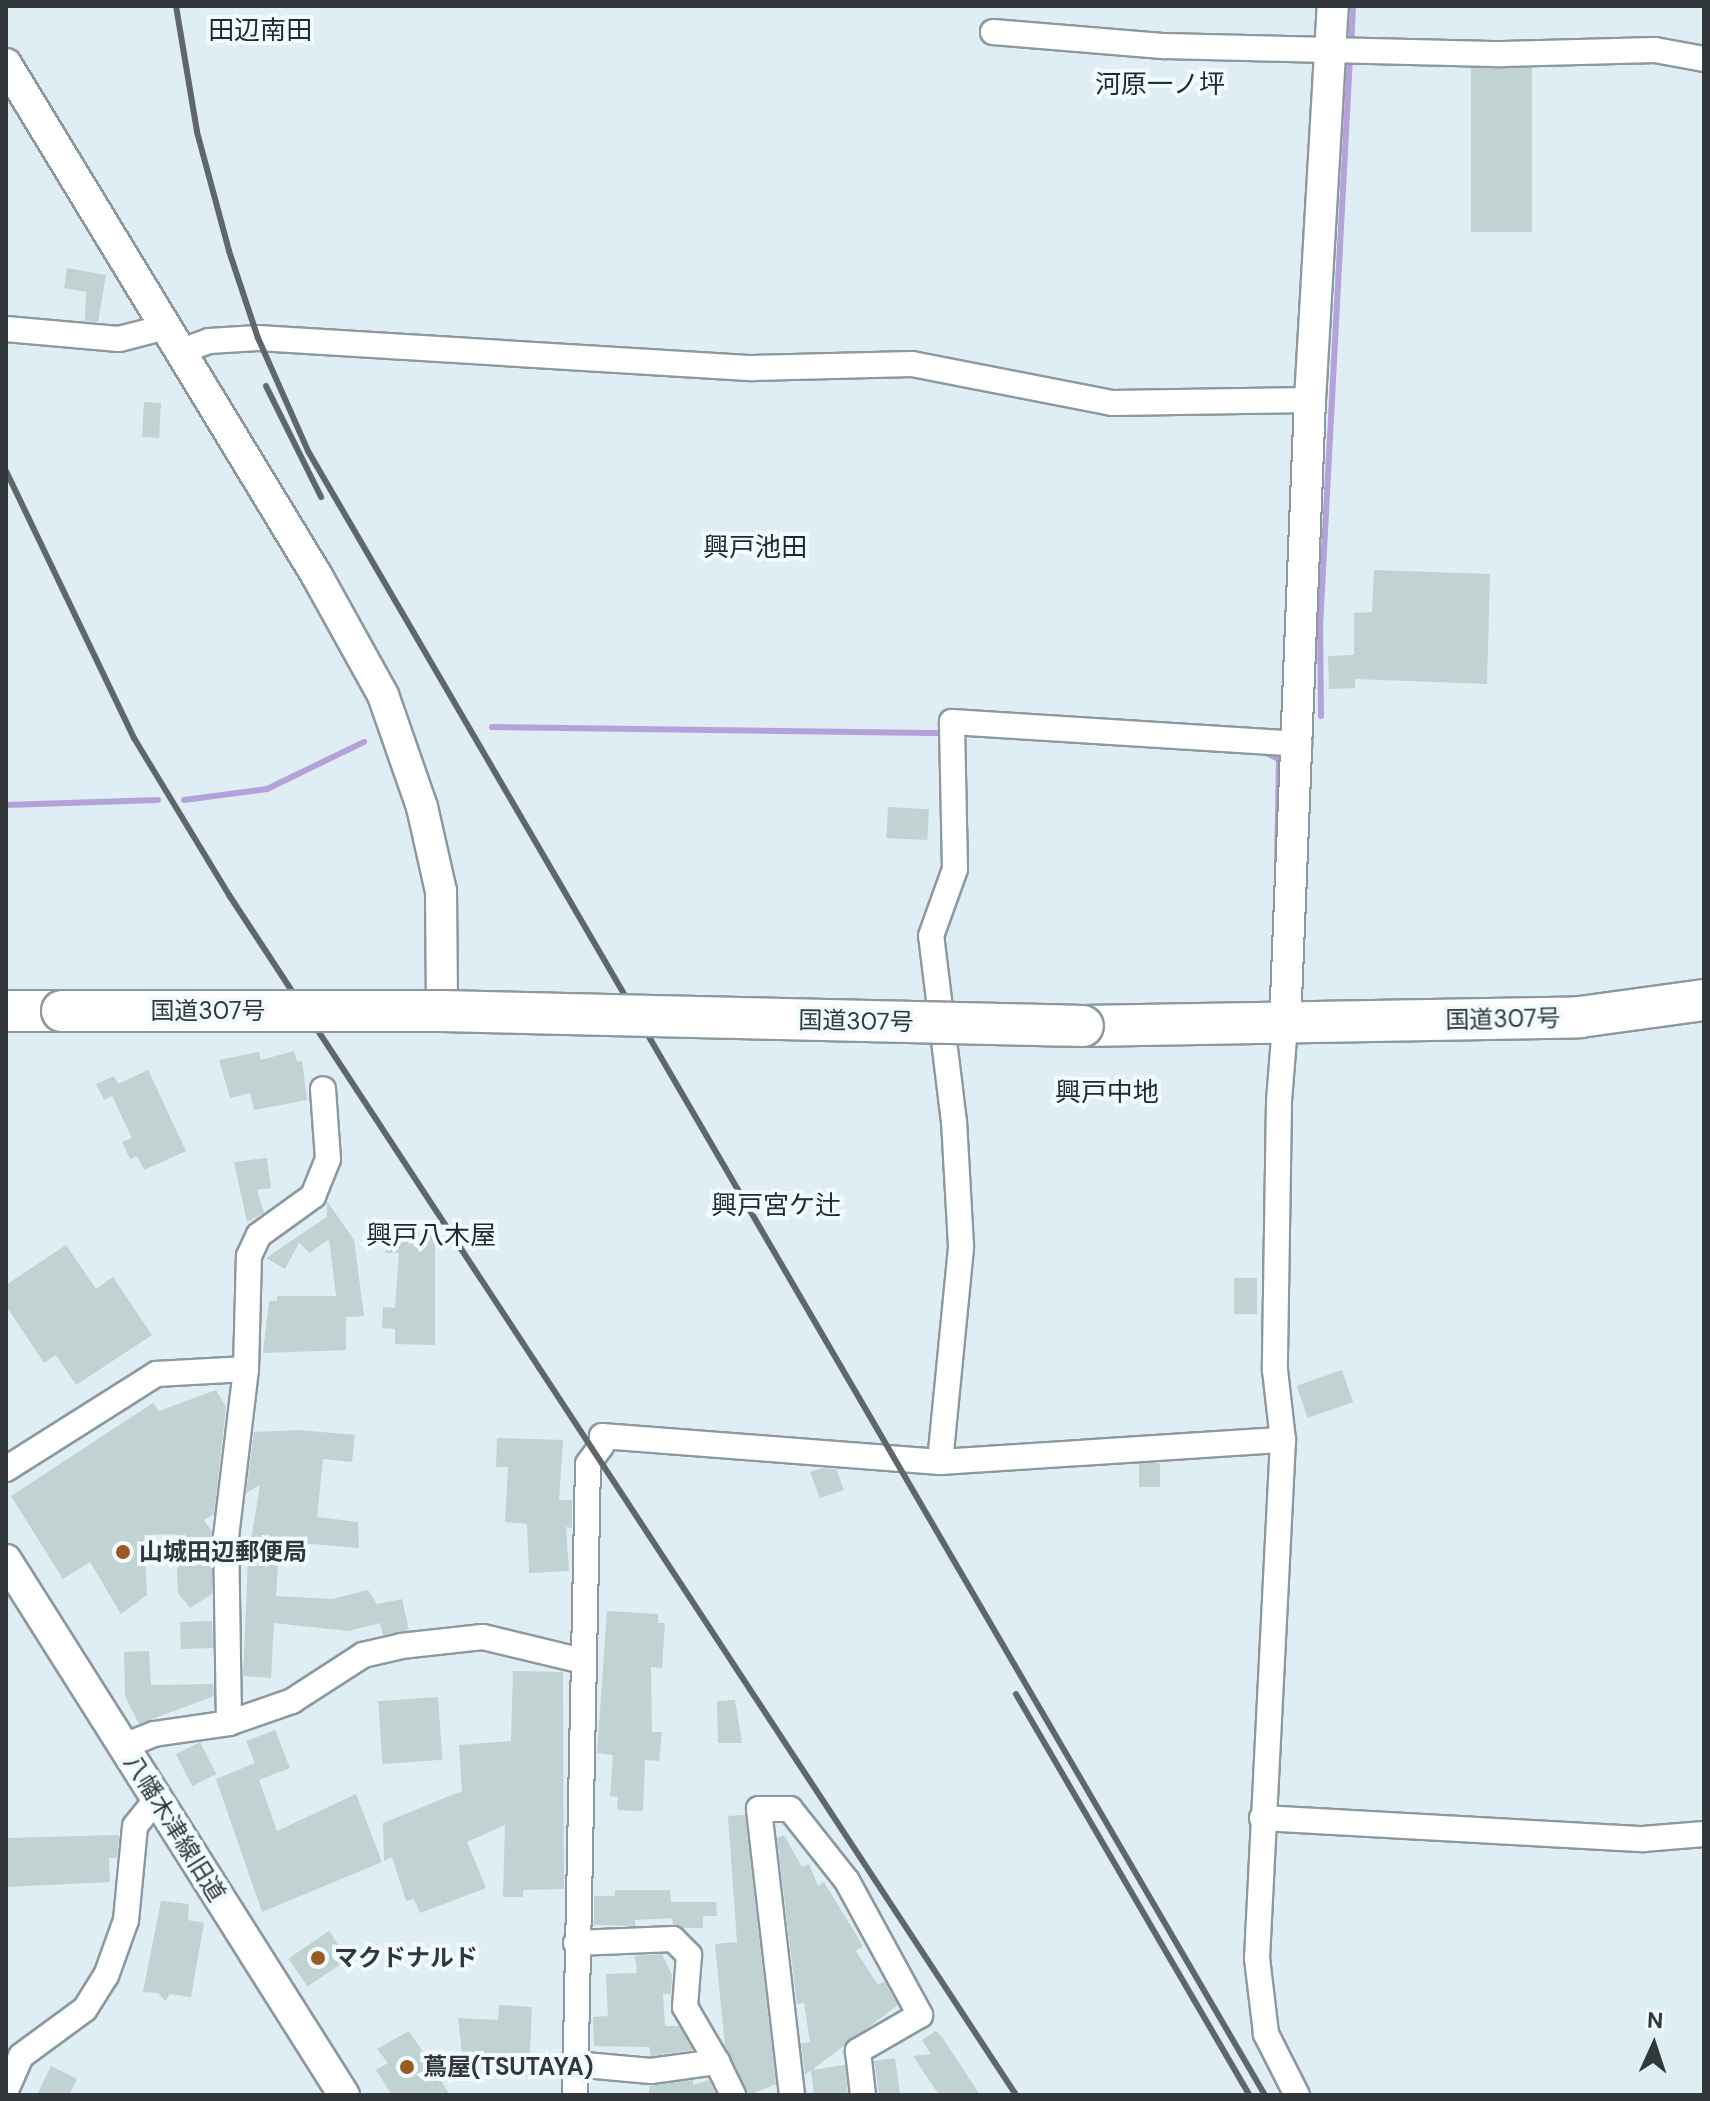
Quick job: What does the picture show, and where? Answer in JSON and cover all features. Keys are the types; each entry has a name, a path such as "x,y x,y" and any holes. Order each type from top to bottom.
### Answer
{"highway":[{"name":"国道307号","path":"6,1011 442,1011 1083,1026 1285,1025 1580,1017 1704,1000"}],"street":[{"path":"1297,2095 1266,2034 1257,1958 1283,1440 1275,1370 1279,1102 1299,744 1310,400 1333,6"},
{"path":"993,32 1165,46 1330,47 1503,54 1655,50 1704,59"},
{"path":"6,64 317,576 383,695 422,807 441,891 442,1011"},
{"path":"6,329 119,339 209,341 258,338 752,368 912,364 1112,403 1310,400"},
{"path":"940,1462 961,1246 955,1136 931,936 955,869 952,722 1299,744"},
{"path":"229,1723 226,1537 246,1369 249,1256 259,1235 313,1196 328,1159 323,1089"},
{"path":"6,1469 156,1374 246,1369"},
{"path":"575,2095 588,1464 601,1446 602,1436 940,1462 1283,1440"},
{"name":"八幡木津線旧道","path":"6,1560 344,2095"},
{"path":"124,1746 154,1734 229,1723 292,1701 363,1655 401,1646 483,1637 583,1661"},
{"path":"6,2090 21,2056 85,2009 106,1976 126,1920 135,1826 157,1799"},
{"path":"792,2095 759,1809 790,1809 847,1881 920,2015 858,2051 863,2095"},
{"path":"1262,1818 1643,1839 1704,1834"},
{"path":"576,1943 673,1939 689,1955 685,2007 733,2095"},
{"path":"574,2064 651,2071 717,2062"}],"building":[{"path":"1471,68 1532,68 1532,232 1471,232"},
{"path":"67,268 106,275 98,322 85,321 86,292 64,288"},
{"path":"144,402 161,403 159,438 142,437"},
{"path":"1374,570 1490,574 1487,684 1355,679 1355,688 1329,689 1328,656 1354,655 1354,613 1372,612"},
{"path":"888,807 929,809 927,840 886,838"},
{"path":"294,1051 297,1062 302,1061 307,1100 254,1110 250,1093 230,1098 219,1060 259,1052 261,1060"},
{"path":"148,1070 186,1151 144,1170 137,1156 130,1159 122,1142 132,1138 112,1096 104,1100 96,1084 114,1076 118,1084"},
{"path":"267,1158 271,1188 257,1190 264,1213 247,1222 234,1162"},
{"path":"327,1201 354,1240 364,1316 346,1317 346,1350 263,1353 269,1301 277,1301 277,1296 336,1296 329,1239 310,1253 299,1243 285,1269 266,1258 327,1217"},
{"path":"386,1233 435,1235 435,1345 395,1344 395,1329 382,1328 383,1307 395,1308 399,1253 386,1253"},
{"path":"66,1245 96,1289 113,1277 152,1335 76,1385 56,1355 44,1363 6,1306 6,1285"},
{"path":"1234,1278 1257,1278 1257,1314 1234,1314"},
{"path":"1342,1370 1353,1402 1308,1418 1297,1386"},
{"path":"216,1390 226,1407 214,1514 204,1520 212,1532 212,1594 190,1608 178,1593 175,1534 144,1535 147,1595 121,1614 90,1562 63,1579 11,1496 153,1403 159,1411"},
{"path":"300,1430 355,1435 352,1462 323,1459 317,1517 358,1522 359,1548 300,1543 298,1552 279,1549 276,1596 332,1599 368,1590 377,1604 402,1599 409,1630 383,1635 380,1623 348,1631 274,1623 271,1678 243,1676 248,1558 260,1485 246,1493 254,1432"},
{"path":"497,1438 563,1440 559,1500 572,1500 572,1528 566,1527 569,1571 529,1573 527,1524 505,1522 508,1467 496,1467"},
{"path":"1139,1463 1160,1463 1160,1487 1139,1487"},
{"path":"822,1468 836,1469 844,1490 820,1498 810,1472"},
{"path":"607,1611 658,1614 658,1623 665,1623 662,1668 651,1667 652,1732 662,1732 659,1761 645,1760 643,1811 617,1810 618,1797 610,1796 613,1755 597,1753"},
{"path":"212,1621 213,1648 181,1649 180,1622"},
{"path":"149,1651 151,1685 213,1684 214,1696 139,1724 125,1696 124,1652"},
{"path":"513,1671 563,1672 564,1889 523,1890 523,1897 503,1897 505,1825 467,1842 486,1888 420,1913 414,1899 406,1901 392,1857 384,1861 383,1823 462,1791 459,1745 511,1741"},
{"path":"438,1697 442,1760 383,1764 378,1701"},
{"path":"735,1700 742,1743 718,1743 717,1701"},
{"path":"275,1730 290,1768 259,1780 277,1831 356,1794 382,1862 262,1912 216,1779 255,1763 246,1741"},
{"path":"200,1742 216,1774 192,1786 176,1754"},
{"path":"745,1815 776,2084 749,2095 725,2046 715,1944 737,1942 728,1816"},
{"path":"119,1835 117,1858 109,1858 110,1882 6,1887 6,1838"},
{"path":"784,1835 802,1867 809,1864 818,1886 824,1882 863,1946 856,1951 878,1985 884,1981 898,2005 812,2070 845,2065 848,2095 814,2095 811,2070 805,2075 801,2043 810,2042 804,2003 797,2004 777,1838"},
{"path":"615,1890 670,1890 671,1902 716,1902 717,1916 703,1916 703,1928 683,1928 673,1924 672,1918 635,1920 635,1926 594,1925 594,1896 615,1896"},
{"path":"161,1901 189,1904 188,1920 204,1923 191,1997 170,1994 165,2001 158,1993 143,1992"},
{"name":"マクドナルド","path":"329,1931 348,1959 307,1987 288,1958"},
{"path":"662,1954 672,1975 671,1994 663,1994 665,2026 679,2026 693,2050 651,2056 649,2047 594,2046 593,2017 608,2016 606,1974 637,1973 635,1956"},
{"path":"499,2005 532,2007 529,2076 496,2074 496,2064 474,2063 474,2054 462,2053 458,2018 498,2020"},
{"name":"蔦屋(TSUTAYA)","path":"409,2031 450,2095 392,2095 376,2070 388,2063 377,2049"},
{"path":"936,2031 980,2095 939,2095 913,2056 931,2054 922,2040"},
{"path":"895,2058 900,2095 879,2095 874,2061"},
{"path":"51,2066 77,2079 69,2095 37,2095"},
{"path":"693,2080 693,2085 709,2080 716,2095 649,2095 649,2086"}],"waterway":[{"path":"1351,45 1353,6"},
{"path":"1321,716 1320,627 1350,56"},
{"path":"492,727 948,733"},
{"path":"184,800 267,789 364,742"},
{"path":"1266,753 1279,759 1277,865"},
{"path":"6,805 158,800"}],"railway":[{"path":"176,6 197,132 229,251 258,338 308,451 1265,2095"},
{"path":"266,386 321,497"},
{"path":"6,471 134,738 229,895 1016,2095"},
{"path":"1016,1694 1249,2095"}],"place":[{"name":"山城田辺郵便局","path":"123,1552"},
{"name":"マクドナルド","path":"318,1958"},
{"name":"蔦屋(TSUTAYA)","path":"407,2067"}],"district":[{"name":"田辺南田","path":"260,31"},
{"name":"河原一ノ坪","path":"1160,85"},
{"name":"興戸池田","path":"755,548"},
{"name":"興戸中地","path":"1107,1093"},
{"name":"興戸宮ケ辻","path":"776,1206"},
{"name":"興戸八木屋","path":"431,1236"}]}
